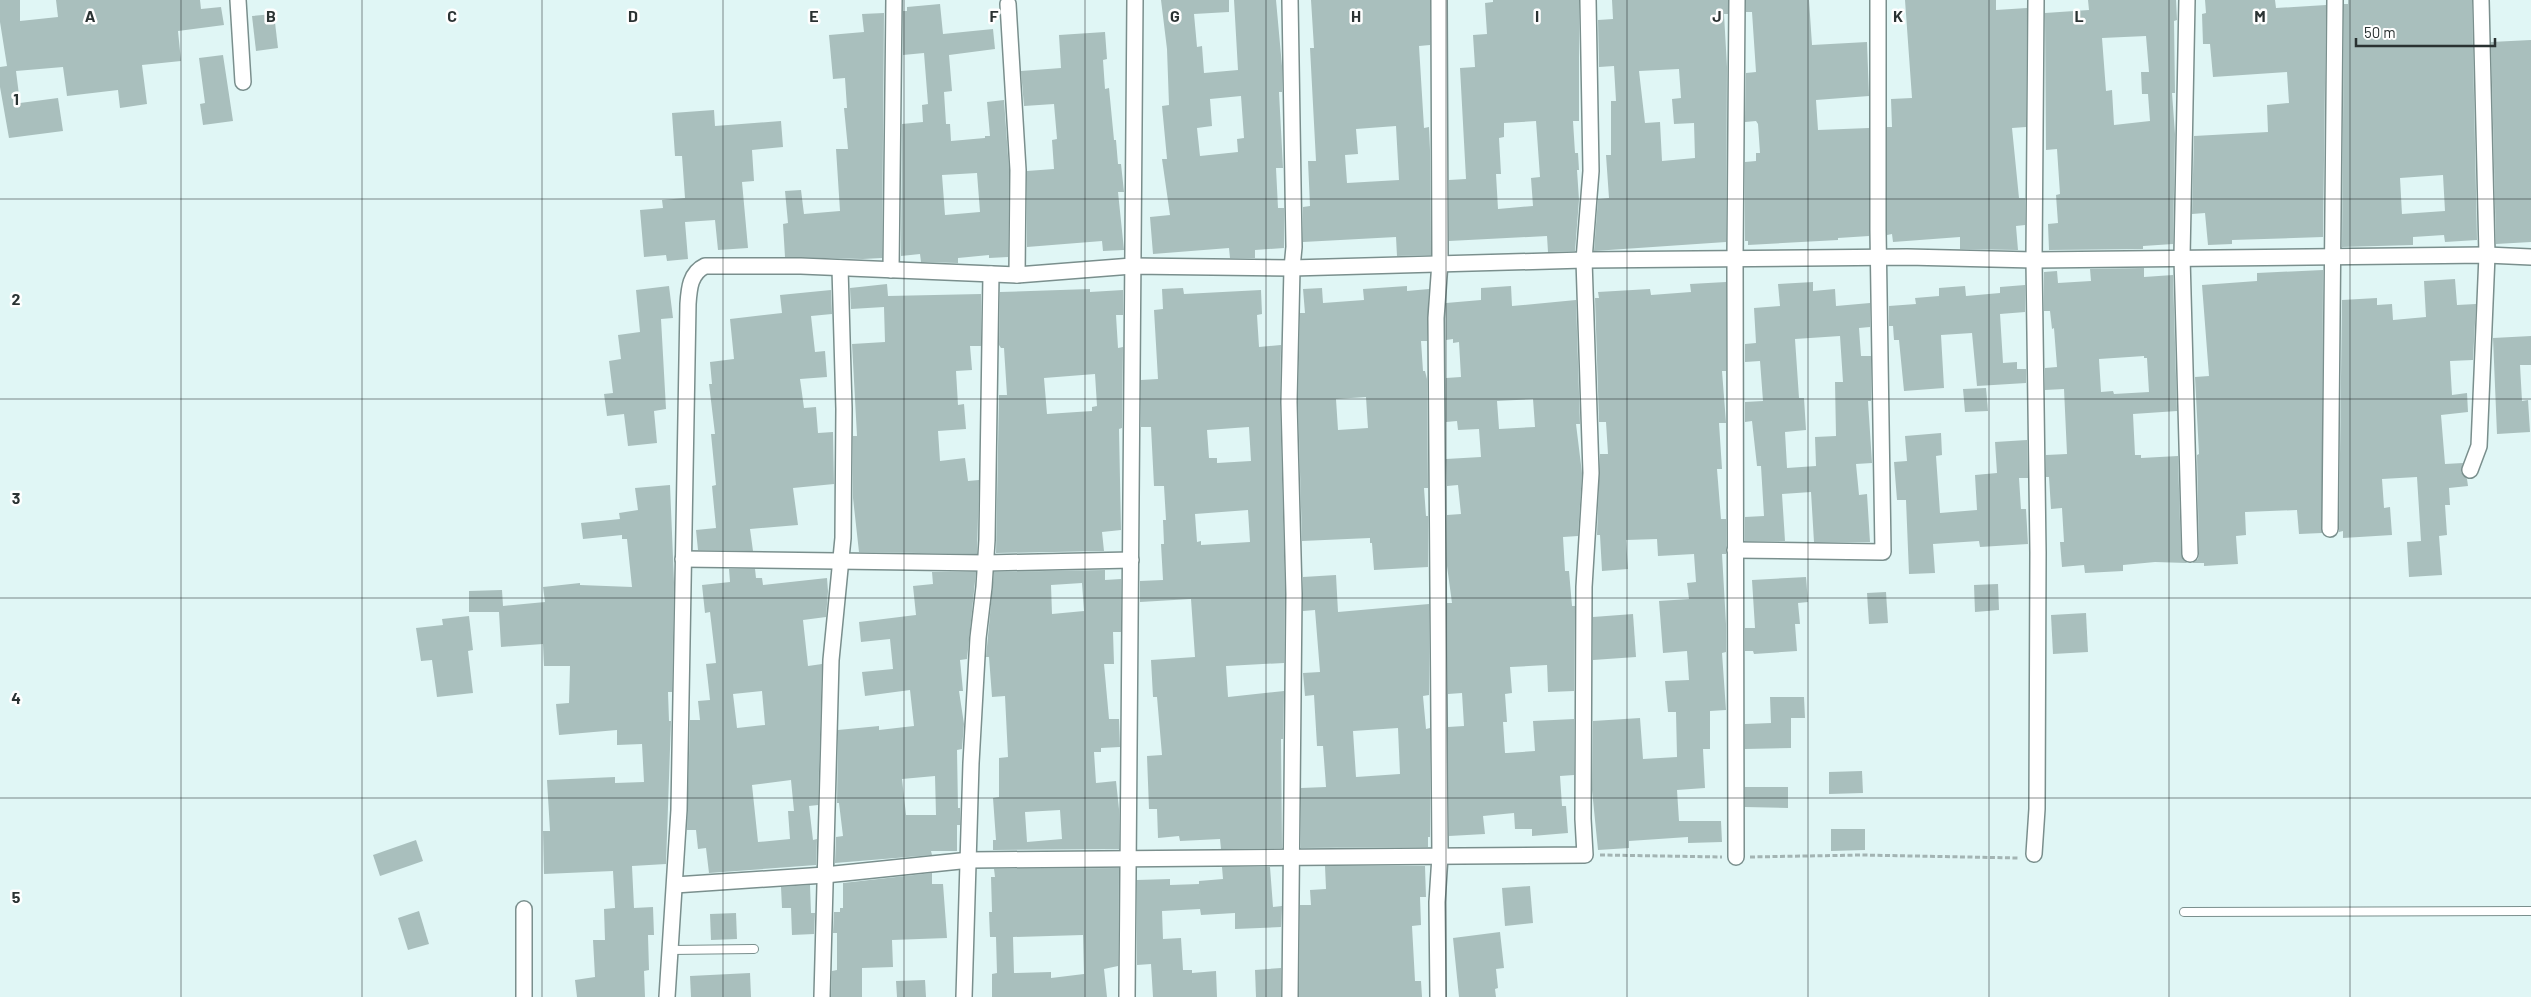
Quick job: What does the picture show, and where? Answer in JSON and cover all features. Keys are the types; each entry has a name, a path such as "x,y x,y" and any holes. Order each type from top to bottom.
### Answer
{"street":[{"path":"238,0 243,82"},
{"path":"891,270 894,0"},
{"path":"1127,997 1135,0"},
{"path":"1290,0 1294,247 1288,402 1294,594 1290,997"},
{"path":"1438,997 1437,902 1440,856 1436,318 1440,262 1439,0"},
{"path":"675,885 826,875 970,860 1585,855 1583,819 1584,587 1590,473 1584,260 1591,172 1588,0"},
{"path":"1736,857 1735,259 1737,0"},
{"path":"1735,550 1883,552 1878,258 1878,0"},
{"path":"2034,854 2037,809 2038,562 2034,260 2036,0"},
{"path":"2187,0 2182,257 2190,554"},
{"path":"2330,529 2335,0"},
{"path":"2470,470 2479,446 2487,255 2481,0"},
{"path":"1008,4 1018,170 1017,275"},
{"path":"667,997 680,792 688,304 693,276 697,269 705,266 840,268 1017,275 1132,266 1292,268 1440,262 1584,260 1878,258 2034,260 2487,255 2531,257"},
{"path":"822,997 823,902 826,875 831,660 842,560 844,409 840,268"},
{"path":"964,997 978,638 986,563 991,274"},
{"path":"683,559 986,563 1131,560"},
{"path":"524,909 524,997"}],"lane":[{"path":"2184,912 2531,911"},
{"path":"670,950 754,949"}],"path":[{"path":"1585,855 1736,857 1861,855 2015,859 2034,854"}],"building":[{"path":"0,0 20,0 20,21 58,17 56,0 200,0 201,9 221,7 224,25 178,31 181,61 142,65 147,104 120,108 118,90 67,96 63,67 16,71 20,103 58,98 63,131 9,138 0,87 0,67 7,66 0,22"},
{"path":"1161,0 1229,0 1229,12 1194,14 1197,47 1202,46 1204,73 1238,70 1234,0 1276,0 1282,66 1282,92 1279,92 1283,168 1276,168 1278,208 1284,208 1284,248 1255,250 1255,258 1230,258 1229,248 1153,254 1150,217 1170,215 1162,159 1167,159 1162,106 1169,105 1167,49","holes":["1241,96 1244,138 1237,139 1238,152 1200,156 1197,128 1212,126 1210,99"]},
{"path":"1311,0 1430,0 1430,45 1419,46 1424,128 1429,127 1431,255 1397,256 1396,237 1303,242 1303,207 1310,206 1308,161 1316,161 1310,48 1314,48","holes":["1396,126 1399,180 1347,183 1345,155 1358,154 1356,129"]},
{"path":"1493,0 1579,0 1579,121 1573,121 1575,153 1578,153 1579,170 1577,170 1579,200 1575,251 1548,252 1547,236 1449,241 1449,180 1466,179 1460,68 1475,67 1473,35 1487,34 1485,3 1493,2","holes":["1536,121 1540,177 1531,178 1533,206 1498,209 1496,174 1501,174 1499,138 1504,137 1504,123"]},
{"path":"1612,0 1728,0 1728,14 1724,14 1727,67 1726,242 1594,251 1598,199 1609,198 1606,155 1611,155 1611,101 1616,101 1614,66 1599,67 1598,20 1613,19","holes":["1679,69 1681,98 1672,99 1674,124 1694,123 1695,158 1662,161 1660,122 1645,123 1639,71"]},
{"path":"1746,0 1809,0 1812,45 1867,42 1869,96 1816,100 1818,130 1869,128 1869,236 1838,238 1838,240 1748,245 1748,241 1745,241 1745,162 1756,161 1756,153 1760,153 1758,124 1756,121 1745,122 1746,73 1756,72 1752,12 1746,12"},
{"path":"1905,0 1996,0 1996,10 2027,8 2026,127 2012,128 2019,198 2025,198 2025,225 2016,226 2018,250 1960,249 1960,237 1893,242 1892,234 1887,235 1887,127 1892,127 1891,99 1912,98"},
{"path":"2088,0 2176,0 2177,20 2174,21 2175,93 2172,93 2175,134 2173,244 2143,246 2143,249 2049,250 2048,224 2058,223 2056,195 2060,194 2057,149 2046,150 2045,13 2089,10","holes":["2146,36 2149,72 2141,72 2142,94 2148,94 2150,121 2114,125 2112,90 2106,91 2102,38"]},
{"path":"2205,0 2275,0 2276,8 2326,5 2323,237 2232,240 2232,244 2208,245 2205,213 2192,214 2194,136 2268,132 2267,105 2289,103 2287,72 2213,77 2210,44 2203,44 2202,14 2206,13"},
{"path":"2348,0 2472,0 2477,240 2445,242 2444,235 2413,237 2413,245 2342,247 2344,4 2348,4","holes":["2443,175 2445,211 2402,214 2400,178"]},
{"path":"940,4 943,34 993,29 995,49 949,55 952,91 944,92 946,124 950,124 951,141 990,136 987,102 1004,100 1009,170 1008,257 989,258 989,255 958,258 958,263 921,262 920,254 901,256 902,124 923,122 922,105 928,104 924,53 903,55 903,11 907,11 907,7","holes":["977,173 980,212 945,215 942,175"]},
{"path":"884,13 882,258 785,257 783,224 788,223 785,191 801,190 804,214 840,211 836,149 848,149 844,108 847,108 845,78 833,79 829,35 864,32 862,14"},
{"path":"274,14 278,48 256,51 252,16"},
{"path":"1105,32 1107,59 1103,60 1105,89 1109,88 1114,140 1116,140 1118,164 1121,164 1124,192 1118,192 1124,250 1103,251 1102,241 1027,247 1027,171 1054,169 1052,140 1057,139 1054,104 1024,106 1021,71 1061,68 1059,35"},
{"path":"2531,40 2531,242 2496,244 2491,42"},
{"path":"223,55 233,121 203,125 200,104 205,103 199,58"},
{"path":"714,110 715,126 781,121 783,147 752,150 754,181 742,182 748,248 718,250 715,220 685,222 688,259 667,261 666,255 644,257 640,210 663,208 662,200 685,198 682,156 675,156 672,113"},
{"path":"2144,268 2144,277 2173,275 2177,411 2133,414 2135,455 2141,455 2141,458 2178,456 2181,554 2187,563 2155,562 2123,565 2123,571 2085,573 2084,565 2062,567 2060,542 2064,542 2062,508 2051,509 2049,477 2046,477 2046,455 2067,454 2064,389 2045,390 2045,368 2057,367 2054,328 2052,329 2050,311 2044,311 2044,272 2057,271 2058,283 2091,281 2090,269","holes":["2144,356 2144,358 2147,358 2149,392 2114,394 2113,391 2101,392 2099,359"]},
{"path":"2323,270 2322,533 2299,534 2297,510 2245,512 2246,535 2236,536 2238,564 2204,566 2204,563 2192,563 2198,559 2199,554 2197,455 2199,454 2195,377 2209,376 2202,285 2257,281 2257,273"},
{"path":"2455,279 2457,305 2476,304 2473,360 2450,361 2452,395 2467,393 2468,412 2441,415 2445,464 2463,463 2461,472 2467,479 2468,486 2449,488 2450,505 2445,505 2447,535 2439,536 2442,575 2409,577 2407,542 2421,541 2417,477 2382,479 2384,508 2390,507 2392,535 2343,538 2343,531 2339,532 2342,300 2377,298 2377,305 2392,304 2393,320 2426,317 2424,281"},
{"path":"1726,282 1726,371 1722,371 1726,423 1719,423 1722,469 1717,469 1721,519 1726,519 1726,554 1722,554 1726,652 1722,653 1726,710 1710,711 1710,749 1703,749 1705,788 1677,790 1679,821 1721,821 1722,842 1688,843 1688,837 1629,841 1629,848 1598,850 1592,790 1593,721 1640,718 1643,759 1677,757 1676,712 1668,712 1665,681 1689,680 1687,651 1663,653 1659,601 1689,599 1687,583 1696,582 1694,554 1658,556 1657,539 1626,540 1628,569 1602,571 1600,535 1597,535 1600,454 1608,454 1606,422 1599,422 1595,298 1599,298 1598,292 1650,289 1651,295 1691,292 1690,284"},
{"path":"1813,282 1813,291 1835,289 1836,306 1870,303 1870,327 1859,328 1861,356 1871,356 1871,401 1868,401 1872,463 1856,464 1859,495 1867,494 1870,542 1814,542 1811,492 1782,494 1785,541 1745,541 1745,517 1764,516 1761,466 1757,466 1752,421 1745,422 1745,402 1763,401 1760,361 1745,362 1745,344 1756,343 1754,308 1780,306 1778,284","holes":["1840,336 1843,382 1835,382 1836,436 1815,437 1816,466 1787,468 1785,432 1806,430 1804,398 1799,398 1795,339"]},
{"path":"887,284 888,296 981,294 981,346 970,346 972,370 956,371 958,405 964,404 966,429 938,431 940,461 965,458 968,481 979,480 977,554 859,552 853,498 853,436 857,436 852,344 885,342 884,307 851,309 850,288"},
{"path":"2025,285 2025,312 2000,314 2003,363 2017,362 2017,369 2026,369 2026,383 1977,386 1972,333 1941,335 1944,388 1904,391 1899,340 1894,340 1893,326 1889,326 1889,306 1916,304 1915,298 1939,296 1939,288 1965,286 1966,296 2000,293 2000,287"},
{"path":"669,286 673,318 661,319 666,409 654,411 657,443 628,446 624,414 607,416 604,394 613,393 609,361 621,359 618,335 640,332 636,290"},
{"path":"1407,286 1407,291 1429,289 1427,341 1421,341 1423,371 1425,371 1427,379 1428,488 1424,488 1426,516 1428,516 1428,567 1374,570 1370,538 1302,541 1298,402 1300,313 1305,313 1303,289 1322,288 1323,303 1364,300 1363,289","holes":["1366,397 1368,428 1338,430 1336,399"]},
{"path":"1511,286 1512,306 1576,300 1580,424 1576,424 1582,473 1578,536 1563,537 1565,571 1569,571 1572,606 1575,606 1574,691 1548,692 1547,665 1510,667 1512,693 1505,694 1507,722 1503,722 1505,753 1507,753 1535,751 1533,721 1574,719 1574,775 1560,776 1562,806 1566,806 1568,833 1532,836 1532,829 1515,829 1514,813 1483,816 1485,834 1449,836 1448,727 1464,726 1462,693 1448,694 1447,603 1452,603 1447,566 1447,515 1461,514 1458,485 1447,486 1446,459 1481,457 1479,429 1458,430 1457,421 1446,422 1446,378 1461,377 1459,342 1453,343 1453,339 1446,340 1446,303 1481,300 1481,288","holes":["1533,399 1535,427 1499,429 1497,401"]},
{"path":"1183,288 1184,294 1261,290 1262,314 1257,315 1259,347 1281,345 1280,402 1285,594 1284,663 1226,666 1228,697 1284,691 1283,739 1281,739 1282,848 1221,849 1220,839 1180,841 1179,836 1158,838 1157,809 1149,809 1147,756 1162,755 1157,697 1153,697 1151,660 1195,657 1191,599 1140,602 1140,581 1163,580 1161,544 1164,544 1163,520 1166,520 1164,486 1154,486 1151,427 1141,427 1141,380 1158,379 1154,310 1163,309 1162,289","holes":["1249,427 1251,461 1217,463 1217,458 1209,458 1207,430","1248,510 1250,542 1201,545 1201,541 1197,542 1195,514"]},
{"path":"1090,289 1090,292 1123,290 1123,315 1116,315 1118,348 1123,347 1122,428 1119,429 1121,530 1102,532 1104,551 996,553 999,395 1007,395 1004,348 1001,348 999,345 1000,292","holes":["1095,374 1097,406 1092,407 1092,411 1047,414 1044,378"]},
{"path":"831,290 832,314 811,316 815,352 825,351 827,377 800,379 804,408 816,407 818,433 833,432 834,484 793,488 798,525 750,529 753,551 698,550 696,530 716,528 712,486 716,485 711,434 715,434 709,384 712,384 710,362 734,359 730,319 782,313 780,295"},
{"path":"2531,336 2531,365 2520,365 2522,401 2528,400 2530,432 2497,434 2493,338"},
{"path":"1986,388 1988,411 1965,412 1963,389"},
{"path":"1941,433 1942,455 1936,456 1940,513 1977,510 1975,475 1997,473 1995,442 2027,440 2028,478 2019,478 2021,509 2026,509 2028,544 1980,547 1979,541 1933,544 1935,573 1909,574 1906,500 1897,500 1894,462 1907,461 1905,436"},
{"path":"670,485 674,582 672,692 668,692 669,721 671,721 666,864 632,866 634,908 653,907 654,935 648,935 649,970 644,971 645,997 577,997 575,980 595,977 593,940 605,940 604,909 615,908 613,871 544,874 543,831 550,831 547,780 615,777 615,783 644,782 642,744 617,745 617,730 559,735 556,704 569,703 570,666 544,666 543,644 501,647 499,612 469,612 469,591 502,590 503,606 545,602 543,587 580,583 580,585 632,587 627,539 622,539 622,535 583,539 581,523 620,519 619,513 638,510 635,488"},
{"path":"729,569 755,569 756,578 762,578 763,585 827,578 826,617 803,620 808,666 822,664 818,805 809,806 813,840 817,839 816,865 709,873 706,848 698,849 696,830 687,830 690,720 700,720 698,701 710,700 706,664 716,663 710,612 705,613 702,585 730,582","holes":["762,691 765,725 737,728 733,694","791,780 794,811 788,811 790,839 758,842 752,785"]},
{"path":"1105,570 1105,580 1121,579 1121,632 1113,632 1114,664 1104,664 1109,719 1119,719 1120,747 1101,748 1101,752 1094,752 1096,783 1116,781 1119,809 1119,849 993,850 993,840 996,840 993,798 999,797 999,758 1008,757 1005,696 992,697 989,657 986,657 994,572","holes":["1082,583 1084,611 1052,614 1051,585","1060,810 1062,839 1027,842 1025,812"]},
{"path":"932,572 976,572 967,659 960,660 963,691 959,691 964,724 962,749 957,750 960,825 957,825 957,851 931,851 932,855 835,863 836,837 843,836 839,803 837,803 838,730 879,726 879,730 914,726 910,690 865,696 862,672 893,669 890,639 861,642 859,622 916,615 913,586 933,584","holes":["935,776 936,815 906,815 902,779"]},
{"path":"1336,575 1338,612 1429,604 1429,695 1423,696 1426,729 1430,728 1430,837 1428,837 1428,847 1301,848 1301,788 1326,787 1323,746 1317,746 1314,695 1305,696 1303,673 1320,672 1315,610 1303,611 1303,577","holes":["1398,728 1400,774 1356,777 1353,731"]},
{"path":"1806,577 1808,602 1798,603 1800,624 1795,624 1797,651 1754,654 1753,651 1745,651 1745,628 1755,628 1752,580"},
{"path":"1998,584 1999,610 1975,612 1974,585"},
{"path":"1886,592 1888,623 1869,624 1867,593"},
{"path":"2086,613 2088,652 2053,654 2051,615"},
{"path":"1633,614 1636,657 1593,660 1593,617"},
{"path":"469,616 473,650 468,651 473,693 437,697 432,660 421,661 416,628 443,625 442,619"},
{"path":"1770,697 1804,697 1805,718 1791,718 1791,748 1745,749 1745,724 1771,723"},
{"path":"1862,771 1863,793 1829,794 1829,772"},
{"path":"1745,787 1788,787 1788,808 1745,807"},
{"path":"1831,829 1865,829 1865,850 1831,851"},
{"path":"416,840 423,861 380,876 373,855"},
{"path":"1325,866 1425,866 1426,897 1420,897 1421,925 1412,926 1415,981 1421,981 1422,997 1299,997 1300,905 1311,905 1310,890 1326,889"},
{"path":"1222,867 1270,867 1273,907 1282,906 1281,927 1235,929 1235,913 1201,915 1200,909 1162,911 1163,939 1181,938 1183,970 1192,970 1192,973 1216,971 1217,997 1153,997 1151,964 1137,965 1137,880 1170,879 1170,885 1199,884 1199,881 1223,879"},
{"path":"1119,868 1118,966 1104,969 1107,997 992,997 992,974 997,973 996,937 990,937 989,912 992,912 991,877 995,877 994,869","holes":["1083,935 1084,974 1051,978 1051,972 1014,973 1013,937"]},
{"path":"932,873 932,884 943,884 947,938 892,940 893,967 862,968 862,997 831,997 832,971 837,970 837,933 833,933 834,912 840,912 840,908 843,908 843,883"},
{"path":"810,885 811,913 815,913 814,934 792,935 791,908 782,908 781,887"},
{"path":"1530,886 1533,923 1505,926 1502,888"},
{"path":"419,911 429,944 408,950 398,918"},
{"path":"736,913 737,939 711,940 710,914"},
{"path":"1500,932 1504,968 1496,969 1498,988 1495,989 1496,997 1459,997 1453,938"},
{"path":"1281,968 1281,997 1256,997 1255,970"},
{"path":"750,973 751,997 691,997 690,976"},
{"path":"925,980 926,997 897,997 896,981"}]}
